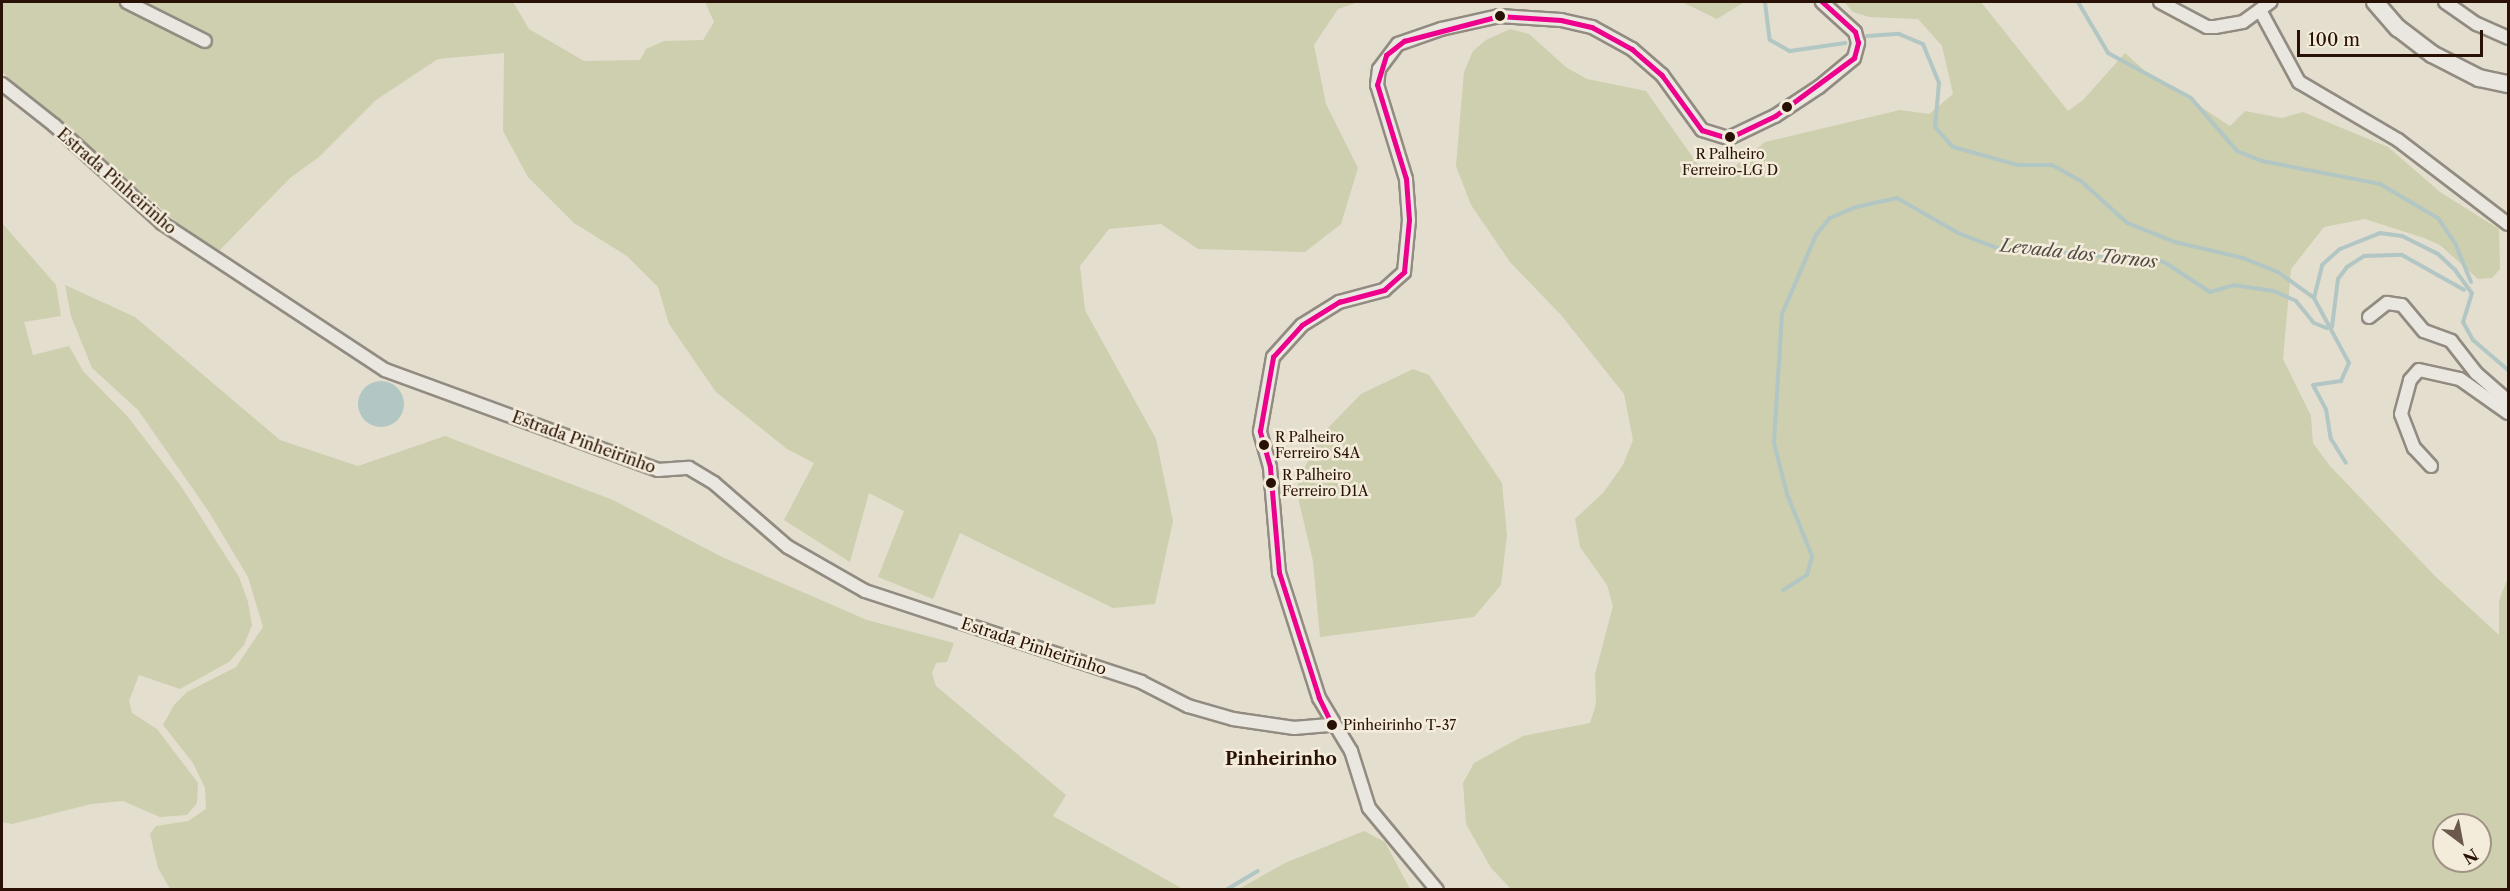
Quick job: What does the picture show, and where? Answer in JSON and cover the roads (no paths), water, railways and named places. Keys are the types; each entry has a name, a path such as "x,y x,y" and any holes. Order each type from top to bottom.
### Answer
{"main road":[{"path":"2375,2 2398,28 2432,54 2479,78 2508,84"}],"street":[{"path":"127,2 205,41"},
{"path":"1437,890 1369,808 1352,752 1332,724 1319,698 1279,573 1269,467 1260,431 1273,357 1302,325 1339,302 1384,290 1404,272 1409,220 1406,179 1377,85 1386,55 1404,40 1499,16 1561,20 1592,27 1632,49 1662,75 1702,129 1729,138 1775,116 1819,87 1854,58 1858,48 1855,32 1822,2"},
{"path":"2160,2 2207,27 2243,22 2271,2"},
{"path":"2445,2 2477,24 2508,38"},
{"path":"2260,10 2291,70 2307,89 2398,140 2508,224"},
{"name":"Estrada Pinheirinho","path":"2,84 54,125 162,223 385,370 658,470 689,468 714,483 788,547 865,591 1141,682 1188,706 1233,719 1294,728 1332,724"},
{"path":"2369,317 2387,303 2402,305 2424,331 2451,341 2476,373 2508,400"},
{"path":"2431,465 2414,448 2401,414 2410,380 2419,370 2460,379 2508,413"}],"waterway":[{"path":"1765,2 1770,40 1790,51 1845,43"},
{"name":"Levada dos Tornos","path":"2078,2 2108,53 2191,98 2237,151 2262,161 2380,184 2438,218 2455,243 2471,282"},
{"path":"1867,36 1899,34 1923,44 1939,83 1935,127 1953,147 2018,165 2052,165 2081,181 2127,223 2175,242 2243,258 2278,272 2314,298 2349,363 2341,381 2313,385 2326,409 2331,439 2346,463"},
{"name":"Levada dos Tornos","path":"1783,590 1807,575 1812,556 1787,494 1774,443 1782,314 1816,235 1830,218 1856,207 1897,198 1958,233 2000,249 2153,259 2164,262 2210,292 2234,285 2274,291 2296,301 2314,323 2327,328"},
{"path":"2314,298 2322,265 2340,249 2380,233 2402,236 2438,254 2455,270 2472,293 2463,322 2473,340 2508,370"},
{"name":"Levada dos Tornos","path":"2332,327 2338,279 2347,267 2364,256 2402,255 2464,290"},
{"name":"Levada dos Tornos","path":"1226,890 1258,871"}],"place":[{"name":"R Palheiro Ferreiro-LG D","path":"1730,137"},
{"name":"R Palheiro Ferreiro S4A","path":"1264,445"},
{"name":"R Palheiro Ferreiro D1A","path":"1271,483"},
{"name":"Pinheirinho T-37","path":"1332,725"}],"district":[{"name":"Pinheirinho","path":"1281,759"}]}
